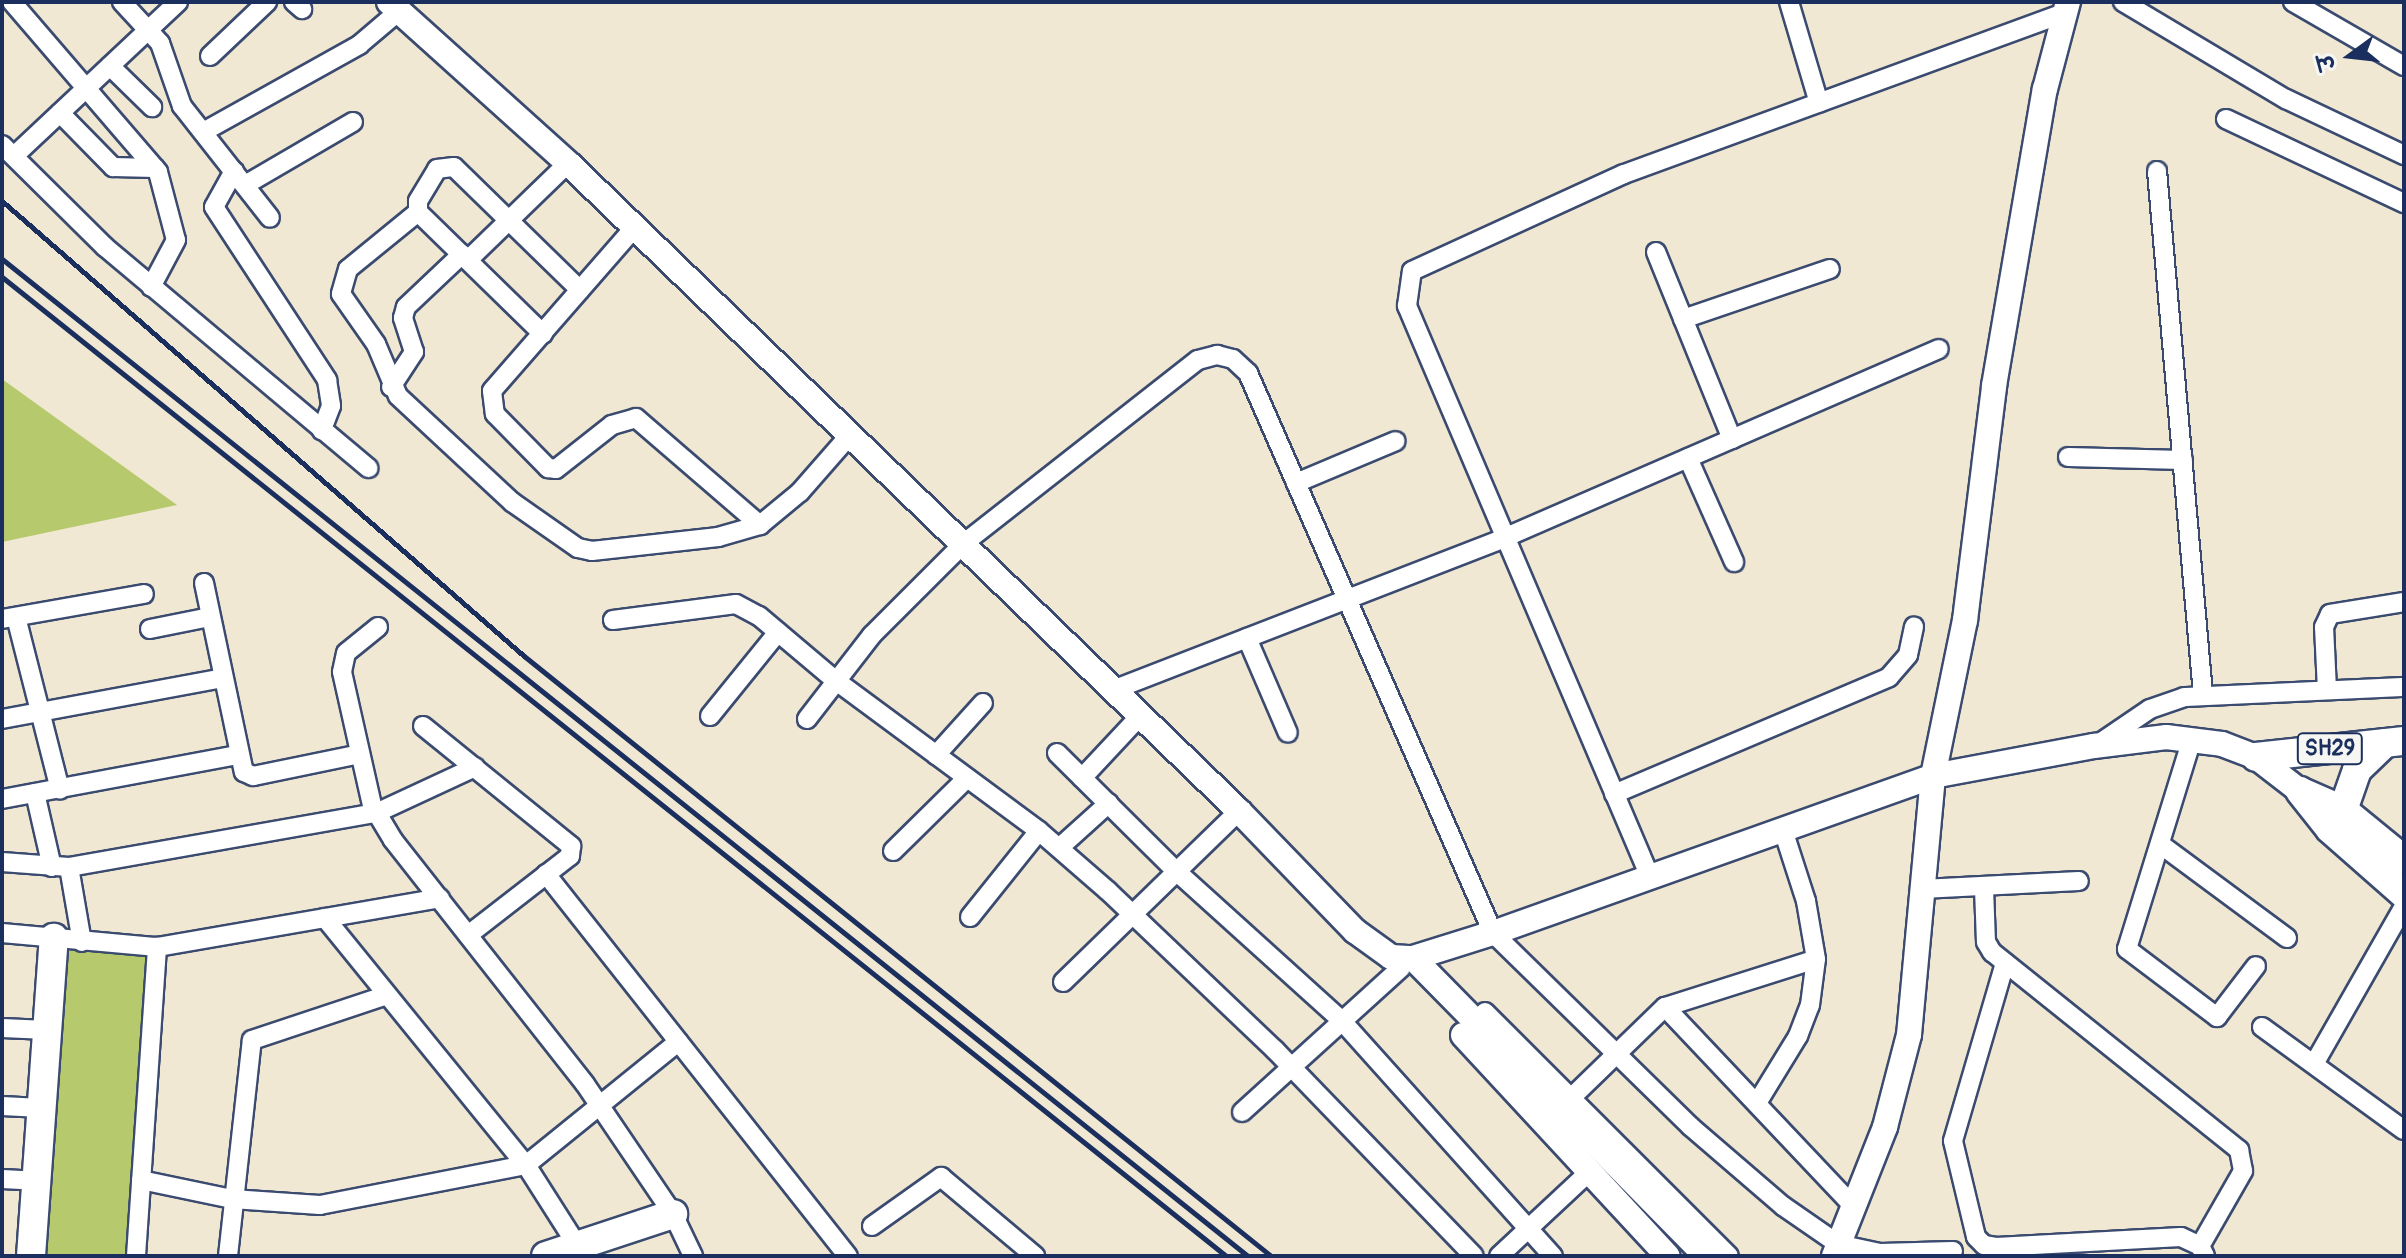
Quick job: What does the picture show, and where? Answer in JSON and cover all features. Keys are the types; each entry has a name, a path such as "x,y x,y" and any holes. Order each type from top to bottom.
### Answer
{"main road":[{"path":"394,7 568,163 1239,811 1355,931 1430,980 1706,1256"},
{"path":"1836,1250 1885,1127 1909,1035 1933,776 1965,620 1994,386 2065,8"},
{"path":"1402,961 1493,933 1933,776 2094,746 2192,739 2256,757 2300,791 2343,810 2404,860"},
{"path":"2343,810 2357,770 2394,742"},
{"name":"SH29","path":"2256,757 2394,742"},
{"path":"2300,791 2330,829 2404,894"},
{"path":"31,1256 47,1030 68,940"},
{"path":"1402,961 1668,1256"},
{"path":"546,1256 582,1252 673,1214"}],"street":[{"path":"12,2 155,168 176,240 151,287"},
{"path":"122,2 149,31 171,63 182,106 270,218"},
{"path":"178,2 60,113 8,150 151,287 368,468"},
{"path":"210,56 267,2"},
{"path":"1789,2 1819,103"},
{"path":"2123,2 2286,99 2404,155"},
{"path":"2293,2 2326,11 2404,66"},
{"path":"203,132 359,45 394,7"},
{"path":"1650,877 1407,306 1406,286 1412,271 1624,174 2065,8"},
{"path":"110,66 152,107"},
{"path":"60,113 113,167 155,168"},
{"path":"2226,119 2404,203"},
{"path":"322,430 331,406 327,380 214,207 239,178 353,122"},
{"path":"391,387 414,352 403,318 406,307 508,221 568,163"},
{"path":"543,334 418,212 418,201 437,169 448,165 580,290"},
{"path":"2157,171 2203,695"},
{"path":"418,212 348,269 341,284 341,294 376,344 391,387 512,502 578,548 592,551 718,537 760,525 800,492 849,436"},
{"path":"634,228 492,391 491,402 495,414 548,468 566,467 612,425 636,418 760,525"},
{"path":"1656,252 1732,439"},
{"path":"1683,319 1830,269"},
{"path":"1113,690 1504,538 1939,349"},
{"path":"807,719 835,680 963,544 1198,360 1217,355 1233,359 1248,373 1493,933 1700,1135 1836,1250 1880,1253 1953,1251"},
{"path":"1296,483 1396,441"},
{"path":"2068,457 2183,460"},
{"path":"1688,458 1734,562"},
{"path":"204,583 244,772 253,776 360,754"},
{"path":"60,789 40,712 9,618 144,594"},
{"path":"2327,690 2324,627 2330,614 2404,602"},
{"path":"613,620 736,604 778,632 835,680 1039,831 1130,911 1291,1066 1474,1256"},
{"path":"150,629 210,617"},
{"path":"378,627 343,659 360,754 376,813 602,1108 673,1214 693,1256"},
{"path":"1614,794 1889,677 1908,655 1914,627"},
{"path":"710,716 778,632"},
{"path":"1247,638 1288,733"},
{"path":"2,719 223,678"},
{"path":"2094,746 2150,709 2203,695 2404,687"},
{"path":"936,755 983,703"},
{"path":"1082,778 1140,716"},
{"path":"423,726 571,846 570,856 468,935"},
{"path":"2192,739 2128,942 2130,955 2217,1017 2256,966"},
{"path":"1057,753 1175,870 1342,1021 1530,1228 1548,1254"},
{"path":"2,799 238,755"},
{"path":"2,862 61,867 376,813 475,767"},
{"path":"893,851 967,778"},
{"path":"35,793 61,867 68,940"},
{"path":"1059,848 1109,803"},
{"path":"1063,982 1130,911 1239,811"},
{"path":"1757,1103 1798,1036 1810,1005 1816,959 1806,901 1783,830"},
{"path":"970,917 1039,831"},
{"path":"2160,844 2287,938"},
{"path":"546,874 848,1256"},
{"path":"1922,889 2079,881"},
{"path":"1984,888 1986,942 2005,963 2239,1150 2243,1171 2202,1251 2181,1237 1996,1247 1984,1245 1976,1237 1953,1141 2005,963"},
{"path":"2,933 157,947 440,898"},
{"path":"2314,1064 2404,906"},
{"path":"325,918 384,996 526,1165 582,1252"},
{"path":"136,1256 157,947"},
{"path":"1571,1098 1665,1007 1816,959"},
{"path":"1242,1112 1342,1021 1402,961"},
{"path":"228,1256 252,1040 384,996"},
{"path":"1665,1007 1853,1206"},
{"path":"1485,1012 1729,1256"},
{"path":"2262,1027 2404,1129"},
{"path":"2,1028 47,1030"},
{"path":"141,1180 232,1199 344,1204 526,1165 602,1108 678,1042"},
{"path":"2,1106 41,1108"},
{"path":"1499,1256 1590,1171"},
{"path":"872,1226 941,1177 1035,1256"},
{"path":"2,1179 36,1181"}],"green space":[{"path":"2,379 177,505 2,542"},
{"path":"54,938 157,947 136,1256 31,1256"}],"railway":[{"path":"2,201 524,656 1271,1256"},
{"path":"2,259 1248,1256"},
{"path":"2,277 1226,1256"}]}
